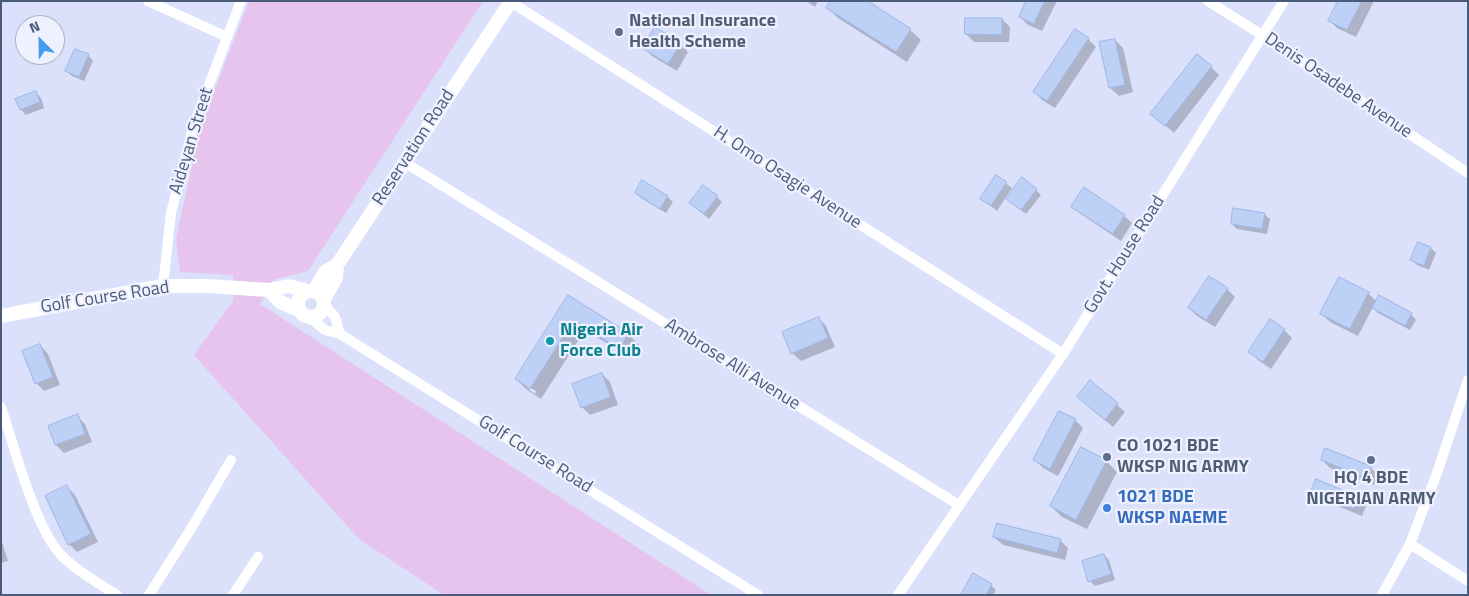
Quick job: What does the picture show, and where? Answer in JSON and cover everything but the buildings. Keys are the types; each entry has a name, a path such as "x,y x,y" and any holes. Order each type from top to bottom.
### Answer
{"street":[{"path":"148,1 227,37"},
{"name":"Aideyan Street","path":"164,286 170,213 193,127 241,1"},
{"name":"Reservation Road","path":"318,297 325,272 337,265 511,1"},
{"name":"H. Omo Osagie Avenue","path":"511,1 1063,354"},
{"name":"Denis Osadebe Avenue","path":"1208,1 1468,173"},
{"name":"Govt. House Road","path":"898,595 1063,354 1284,1"},
{"name":"Ambrose Alli Avenue","path":"404,162 959,504"},
{"name":"Golf Course Road","path":"1,316 164,286 208,286 268,290"},
{"path":"268,290 289,286 318,297 335,317 340,334"},
{"path":"268,290 280,302 314,317 322,313 318,297"},
{"path":"304,314 298,301 300,296 318,297"},
{"name":"Golf Course Road","path":"304,314 324,330 340,334 758,595"},
{"path":"1382,595 1410,544 1438,474 1468,380"},
{"path":"1,407 35,508 46,534 62,557 117,595"},
{"path":"149,595 231,460"},
{"path":"1410,544 1468,581"},
{"path":"233,595 258,558"}],"shaded area":[{"path":"1,1 1468,1 1468,595 1,595"},
{"path":"249,1 483,1 308,271 273,280 260,304 711,595 444,595 359,539 194,355 233,301 233,275 180,272 176,239 200,129"}],"place":[{"name":"National Insurance Health Scheme","path":"619,32"},
{"name":"Nigeria Air Force Club","path":"550,341"},
{"name":"CO 1021 BDE WKSP NIG ARMY","path":"1107,457"},
{"name":"HQ 4 BDE NIGERIAN ARMY","path":"1371,460"},
{"name":"1021 BDE WKSP NAEME","path":"1107,508"}]}
